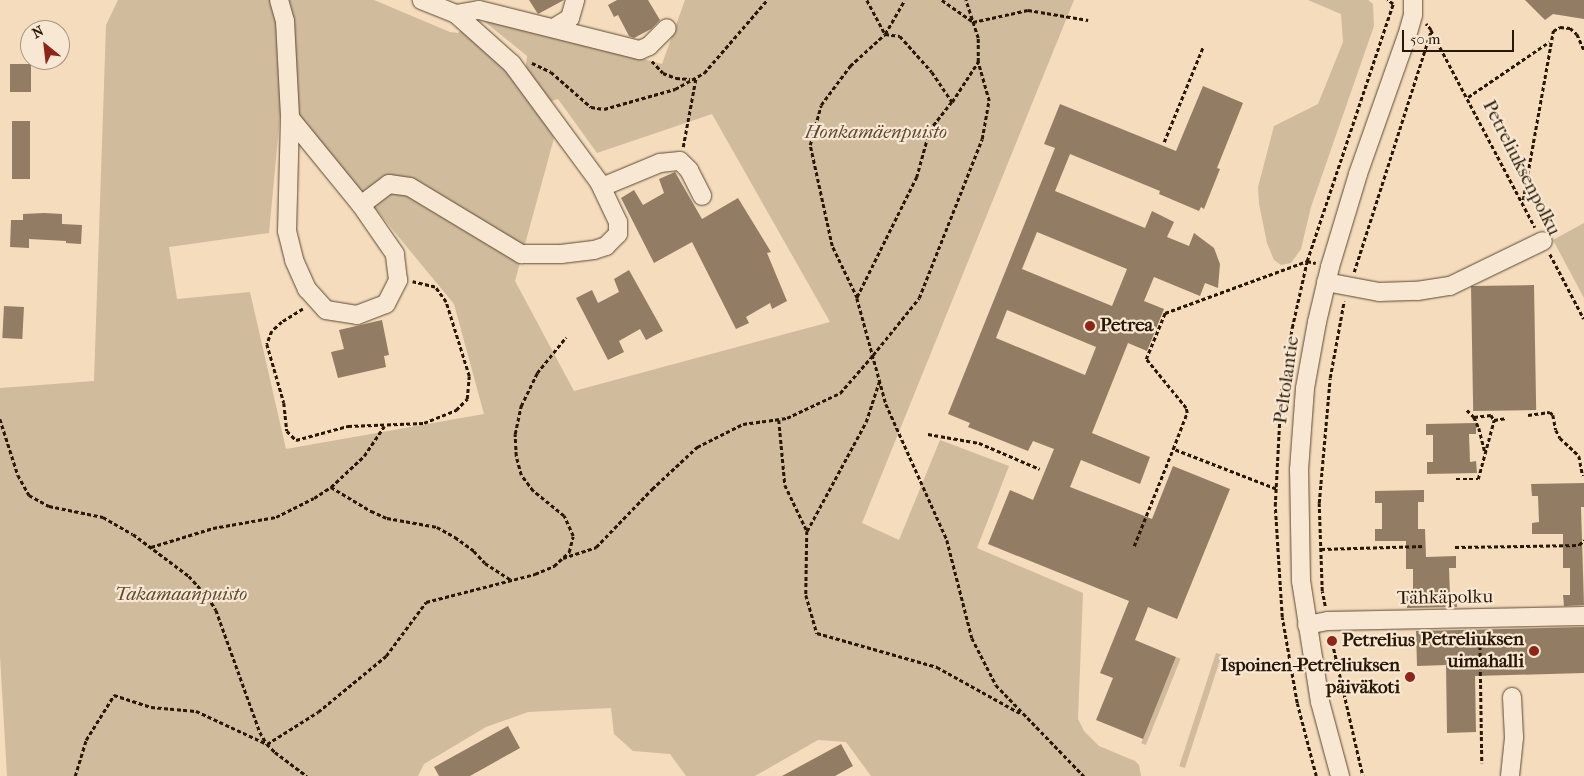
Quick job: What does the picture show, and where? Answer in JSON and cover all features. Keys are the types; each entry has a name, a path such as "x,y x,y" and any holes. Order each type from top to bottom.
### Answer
{"street":[{"path":"280,0 285,21 290,118 286,231 294,260 306,290 326,310 357,315 386,304 398,280 395,254 361,204 290,118"},
{"path":"361,204 390,184 410,187 521,254 562,254 600,248 606,246 618,234 618,222 602,187 512,64 456,14 422,0"},
{"path":"554,28 570,18 575,0"},
{"name":"Peltolantie","path":"1340,776 1320,702 1301,581 1299,518 1301,430 1310,361 1326,282 1358,174 1407,36 1413,15 1413,0"},
{"path":"456,14 479,10 644,50 667,28"},
{"path":"602,187 660,163 680,161 689,170 702,196"},
{"path":"1326,282 1379,292 1416,291 1450,286 1543,241"},
{"name":"Tähkäpolku","path":"1307,625 1328,621 1584,616"},
{"path":"1510,776 1514,737 1512,697"}],"path":[{"path":"512,64 524,61 544,68 597,109 660,94 704,73 767,0"},
{"path":"867,0 885,34"},
{"path":"905,0 885,34 850,66 821,105 810,145 832,246 857,298 886,404 947,540 972,638 996,685 1084,776"},
{"path":"942,0 973,22 1028,10 1088,20"},
{"path":"562,558 596,547 652,489 697,447 743,424 787,418 840,393 919,298 982,139 989,101 978,62 978,38 966,0"},
{"name":"Petreliuksenpolku","path":"1422,20 1431,30 1468,97 1584,318"},
{"path":"1522,202 1552,31 1560,27 1570,28 1577,34 1584,50"},
{"path":"1363,776 1322,591 1319,502 1330,378 1344,299 1350,287 1431,30"},
{"path":"885,34 900,36 932,72 952,102"},
{"path":"1468,97 1549,42"},
{"path":"1164,142 1204,47"},
{"path":"644,50 663,73 676,78 692,79"},
{"path":"857,298 917,177 930,130 952,102 978,62"},
{"path":"680,161 696,77"},
{"path":"1134,546 1187,413 1186,408 1146,359 1165,313 1307,261"},
{"path":"318,301 282,322 272,331 268,344 284,404 288,431 296,440 348,426 424,423 456,410 468,399 469,376 446,302 435,287 398,280"},
{"path":"267,744 318,712 386,656 426,602 542,571 554,566 569,552 573,536 564,516 533,491 521,475 516,456 514,434 521,406 537,374 566,337"},
{"path":"880,380 866,422 808,531 806,595 817,634 937,667 1023,715"},
{"path":"1467,410 1474,417 1479,428 1485,454"},
{"path":"1528,415 1550,412 1554,415 1556,430 1560,438 1579,456 1582,476"},
{"path":"1456,479 1478,479 1494,420 1491,415 1474,417"},
{"path":"1494,420 1507,418"},
{"path":"0,419 18,475 29,496 39,503 49,506 103,517 151,547 189,576 208,596 216,610 256,723 267,744"},
{"path":"779,420 785,485 808,531"},
{"path":"151,547 213,528 276,517 332,487 364,456 385,425"},
{"path":"928,434 979,443 1040,469"},
{"path":"1173,449 1276,490"},
{"path":"332,487 371,511 387,518 437,527 474,551 485,563 511,580"},
{"path":"1455,547 1579,545 1584,540"},
{"path":"1321,549 1426,546"},
{"path":"1479,619 1482,763"},
{"path":"75,776 86,740 114,695 151,707 196,711 267,744 307,776"}],"green space":[{"name":"Takamaanpuisto","path":"118,0 374,0 450,32 458,33 461,30 506,68 537,109 554,138 515,281 574,391 830,322 712,114 597,153 558,99 546,103 525,73 527,56 474,13 662,64 685,0 1074,0 862,523 899,540 940,440 1009,466 977,548 1083,593 1078,719 1084,731 1099,746 1135,761 1139,765 1141,776 871,776 846,742 818,740 755,776 686,776 670,754 633,751 614,734 611,708 528,712 486,727 424,764 418,776 7,776 0,656 0,388 94,381 106,25","holes":["280,116 302,120 454,304 484,414 286,449 250,292 177,299 169,247 269,233"]},
{"path":"1308,0 1368,0 1373,4 1374,26 1311,207 1301,249 1291,263 1281,265 1274,260 1267,243 1259,204 1258,187 1274,126 1318,104 1343,42 1341,14"},
{"path":"1584,223 1584,298 1553,240"},
{"path":"1216,653 1222,655 1185,768 1179,766"},
{"path":"1176,657 1181,659 1146,745 1141,743"}],"building":[{"path":"529,0 564,0 538,14"},
{"path":"617,0 648,0 660,20 651,29 634,38 629,36 618,15 614,17 608,5"},
{"path":"1525,0 1584,0 1584,19 1553,14 1545,20"},
{"path":"10,64 20,64 20,70 31,70 31,92 10,92"},
{"name":"Petrea","path":"1203,86 1243,103 1217,168 1220,169 1204,209 1201,207 1199,211 1159,194 1160,191 1070,154 1055,191 1145,228 1152,211 1174,222 1167,237 1189,246 1194,233 1214,248 1220,264 1218,288 1205,283 1200,296 1154,277 1144,301 1164,309 1147,351 1128,343 1092,433 1150,457 1140,484 1081,460 1070,487 1152,519 1173,466 1230,489 1177,619 1148,607 1135,640 1176,657 1143,739 1096,720 1113,678 1100,673 1129,601 988,544 1010,490 1033,500 1054,449 1033,441 1028,451 968,427 970,423 948,414 1055,148 1044,144 1060,104 1176,151","holes":["1037,232 1127,269 1112,306 1022,269","1007,310 1096,347 1085,375 996,338"]},
{"path":"12,121 30,121 30,179 12,179"},
{"path":"675,172 702,219 738,198 771,252 767,253 787,301 772,309 770,303 746,317 749,323 736,329 692,242 654,263 621,198 634,190 643,205 664,193 659,179"},
{"path":"23,214 62,214 62,224 82,225 81,244 66,243 66,241 29,239 29,248 10,247 11,220 23,220"},
{"path":"629,270 663,331 646,340 640,329 619,341 624,352 608,360 576,298 592,290 598,303 619,292 614,279"},
{"path":"1534,285 1536,410 1473,411 1471,286"},
{"path":"4,306 24,307 22,339 2,338"},
{"path":"382,320 389,355 384,356 386,367 338,378 331,352 344,349 339,330"},
{"path":"1476,423 1476,434 1469,434 1470,462 1476,461 1477,473 1427,474 1427,462 1433,462 1433,435 1426,435 1426,424"},
{"path":"1584,483 1584,507 1581,507 1584,605 1564,606 1563,595 1570,595 1570,568 1563,568 1563,534 1532,534 1532,523 1539,522 1538,496 1532,496 1531,484"},
{"path":"1424,490 1424,502 1418,502 1418,529 1425,529 1426,557 1456,556 1456,568 1449,568 1450,595 1456,595 1457,607 1407,608 1406,596 1413,596 1413,569 1406,569 1406,541 1375,541 1375,529 1382,529 1382,503 1375,503 1375,491"},
{"path":"1584,627 1584,673 1475,676 1476,732 1447,733 1446,665 1417,666 1416,631"},
{"path":"508,726 520,748 470,776 439,776 434,767"},
{"path":"841,744 853,766 835,776 782,776"}],"place":[{"name":"Petrea","path":"1090,326"},
{"name":"Petrelius","path":"1332,641"},
{"name":"Petreliuksen uimahalli","path":"1534,651"},
{"name":"Ispoinen-Petreliuksen päiväkoti","path":"1410,677"}],"park label":[{"name":"Honkamäenpuisto","path":"876,133"}]}
